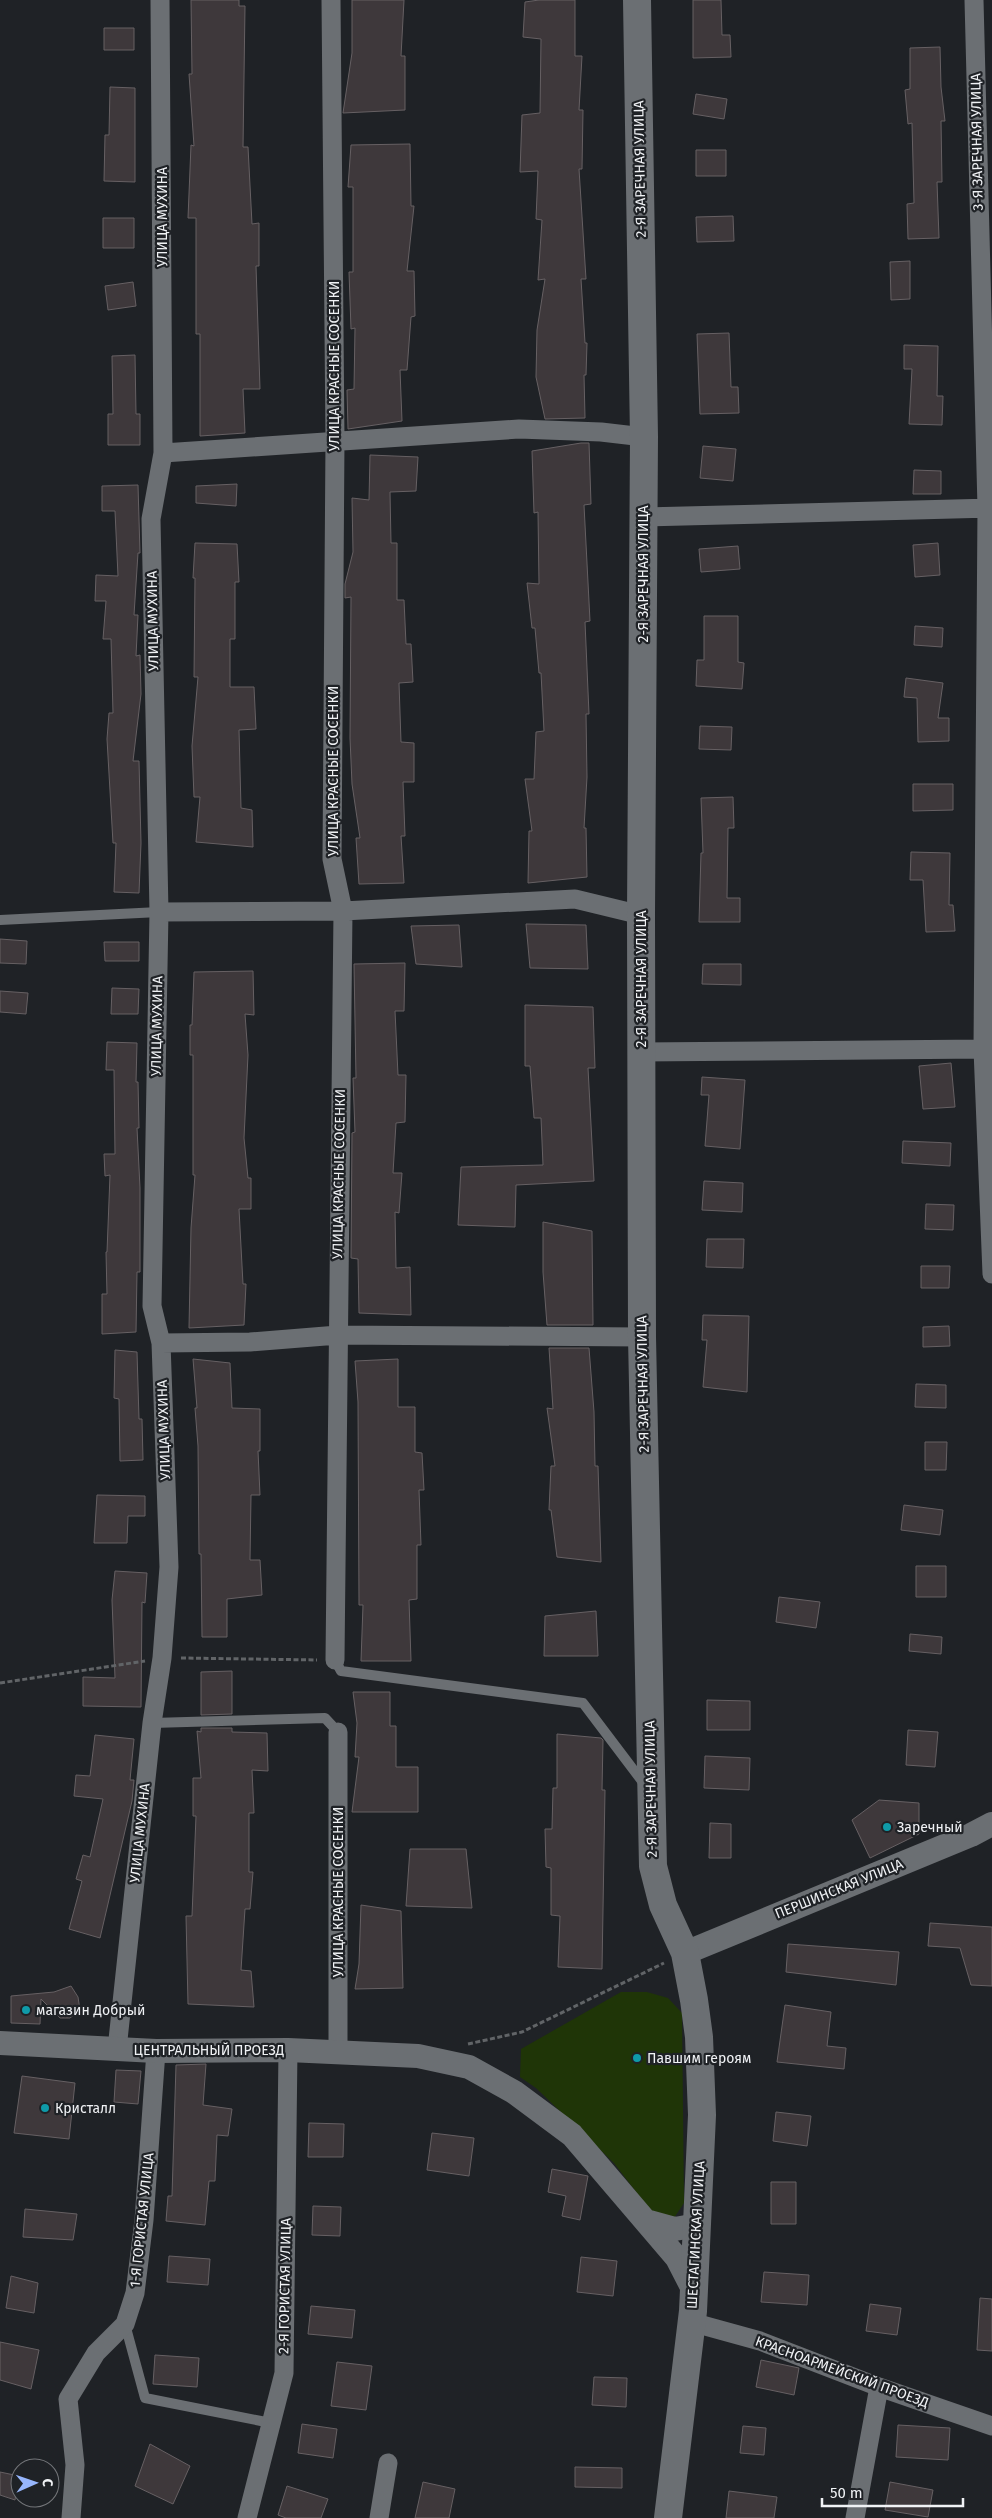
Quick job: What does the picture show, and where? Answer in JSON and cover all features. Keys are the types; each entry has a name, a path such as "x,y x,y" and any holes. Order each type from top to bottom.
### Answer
{"main road":[{"name":"2-Я ЗАРЕЧНАЯ УЛИЦА","path":"637,0 644,438 640,1052 642,1337 651,1794 653,1866 663,1905 685,1953"},
{"name":"ШЕСТАГИНСКАЯ УЛИЦА","path":"668,2518 694,2291 702,2115 700,2056 694,2000 685,1953"}],"street":[{"name":"УЛИЦА МУХИНА","path":"117,2049 152,1723 162,1658 169,1568 161,1343 152,1306 159,912 151,520 163,453 160,0"},
{"name":"УЛИЦА КРАСНЫЕ СОСЕНКИ","path":"331,0 335,440 332,859 343,911 335,1660"},
{"name":"3-Я ЗАРЕЧНАЯ УЛИЦА","path":"974,0 989,508 984,1049 992,1274"},
{"path":"163,453 519,429 601,432 644,438"},
{"path":"644,517 989,508"},
{"path":"159,912 343,911 575,899 641,916"},
{"path":"640,1052 984,1049"},
{"path":"161,1343 250,1342 338,1335 642,1337"},
{"name":"УЛИЦА КРАСНЫЕ СОСЕНКИ","path":"338,1732 338,2053"},
{"name":"ПЕРШИНСКАЯ УЛИЦА","path":"685,1953 981,1837 992,1824"},
{"name":"ЦЕНТРАЛЬНЫЙ ПРОЕЗД","path":"0,2043 156,2051 288,2050 418,2056 469,2067 514,2092 572,2135 676,2258 694,2291"},
{"name":"2-Я ГОРИСТАЯ УЛИЦА","path":"248,2518 284,2373 288,2050"},
{"name":"1-Я ГОРИСТАЯ УЛИЦА","path":"71,2518 75,2465 68,2399 96,2353 125,2324 135,2293 144,2220 156,2051"},
{"path":"646,2221 675,2229 697,2225"},
{"name":"КРАСНОАРМЕЙСКИЙ ПРОЕЗД","path":"691,2322 760,2341 879,2387 992,2426"},
{"path":"855,2518 879,2387"},
{"path":"379,2518 388,2463"}],"lane":[{"path":"0,920 159,912"},
{"path":"335,1660 341,1672 583,1703 651,1794"},
{"path":"152,1723 326,1718 338,1732"},
{"path":"125,2324 145,2398 271,2423"}],"path":[{"path":"0,1683 162,1658 335,1660"},
{"path":"466,2045 522,2032 685,1953"}],"green space":[{"path":"621,1992 647,1992 668,1998 682,2013 684,2203 674,2218 653,2214 614,2163 536,2088 520,2077 521,2049"}],"building":[{"path":"191,0 239,0 239,6 245,6 243,147 248,147 252,224 259,223 259,266 256,266 260,389 243,389 245,433 200,436 200,334 196,334 196,218 188,218 191,145 194,146 189,74 192,74"},
{"path":"352,0 404,0 401,56 405,56 405,110 343,113 352,53"},
{"path":"575,0 575,56 582,56 579,110 583,110 582,169 579,169 586,279 581,279 585,343 587,343 586,375 584,375 585,418 545,419 536,377 537,330 545,279 538,280 542,220 536,219 538,171 520,172 522,115 540,113 541,39 523,37 525,2"},
{"path":"693,0 721,0 722,35 730,35 731,57 693,58"},
{"path":"104,28 134,28 134,50 104,50"},
{"path":"940,47 941,87 945,121 941,121 942,182 937,182 939,238 908,239 907,204 914,203 912,123 908,124 905,90 910,89 910,48"},
{"path":"110,87 135,88 135,182 104,181 105,135 109,135"},
{"path":"696,94 727,99 724,119 693,114"},
{"path":"410,144 411,206 414,206 407,271 414,271 415,316 411,317 407,370 400,370 402,421 348,429 347,390 354,389 355,328 351,329 349,272 353,272 353,187 348,187 351,145"},
{"path":"696,150 726,150 726,176 696,176"},
{"path":"733,216 734,241 697,242 696,217"},
{"path":"103,218 134,218 134,248 103,248"},
{"path":"910,261 910,299 891,300 890,262"},
{"path":"133,282 136,306 108,310 105,286"},
{"path":"729,333 731,387 738,387 739,413 700,414 697,334"},
{"path":"904,345 938,346 937,396 943,396 942,425 909,424 912,369 904,369"},
{"path":"135,355 136,414 140,414 140,445 108,445 108,414 113,414 112,356"},
{"path":"589,443 591,504 584,505 590,621 585,622 589,714 586,714 587,777 584,828 586,828 587,877 528,883 529,831 532,831 525,779 534,779 536,732 544,731 541,673 539,673 535,628 532,628 527,583 539,584 538,512 534,513 532,451"},
{"path":"703,446 736,449 733,481 700,478"},
{"path":"370,455 418,457 416,491 390,492 391,543 397,543 397,600 404,600 406,644 411,644 413,682 399,683 401,742 414,743 414,782 403,782 405,836 401,836 404,883 359,884 356,838 360,838 352,784 350,738 351,597 345,598 345,584 353,552 352,498 369,500"},
{"path":"914,470 941,471 941,494 913,494"},
{"path":"237,484 236,506 196,503 196,486"},
{"path":"138,485 140,553 138,553 134,615 138,615 136,656 140,655 141,694 133,761 139,761 141,843 139,893 114,892 116,843 113,843 107,739 109,713 113,713 111,639 103,639 106,601 95,601 96,575 118,576 115,511 102,511 102,486"},
{"path":"195,543 237,544 239,582 235,582 235,639 230,639 230,687 254,687 256,729 239,730 241,808 252,810 253,847 196,842 200,797 194,797 192,746 198,677 194,677 195,578 193,578"},
{"path":"938,543 940,575 915,577 913,545"},
{"path":"738,546 740,569 701,572 699,549"},
{"path":"704,616 738,616 738,662 744,663 742,689 696,686 697,660 704,660"},
{"path":"915,626 943,628 942,647 914,645"},
{"path":"906,678 943,683 938,718 949,718 949,741 918,742 917,698 904,697"},
{"path":"700,726 732,727 731,750 699,749"},
{"path":"913,784 953,784 953,810 913,811"},
{"path":"733,797 734,828 728,828 727,898 740,898 740,922 699,922 701,853 703,853 701,798"},
{"path":"911,852 950,853 949,905 953,905 955,931 926,932 923,880 910,880"},
{"path":"526,924 586,925 588,969 530,968"},
{"path":"459,925 462,967 416,964 411,926"},
{"path":"0,939 27,941 26,964 0,963"},
{"path":"104,942 139,942 139,961 105,961"},
{"path":"405,963 404,1011 395,1011 398,1075 406,1075 405,1122 396,1123 393,1173 402,1173 399,1213 395,1212 396,1268 410,1267 411,1315 359,1313 358,1259 351,1258 352,1133 355,1132 353,1078 356,1078 354,964"},
{"path":"703,964 741,964 741,985 702,984"},
{"path":"253,971 254,1015 245,1014 248,1055 244,1138 248,1178 251,1178 251,1209 239,1209 243,1284 246,1284 244,1325 189,1328 191,1228 195,1175 193,1175 193,1055 190,1055 194,972"},
{"path":"112,988 139,989 138,1014 111,1014"},
{"path":"0,991 28,993 26,1014 0,1012"},
{"path":"525,1005 593,1007 595,1068 588,1068 594,1181 516,1185 515,1227 458,1225 461,1167 543,1165 541,1118 534,1118 530,1066 525,1066"},
{"path":"107,1042 137,1043 136,1082 138,1082 139,1128 137,1128 140,1188 140,1272 137,1272 136,1332 102,1334 102,1294 107,1294 106,1252 110,1175 105,1176 104,1154 115,1154 114,1070 106,1070"},
{"path":"951,1063 955,1107 923,1109 919,1066"},
{"path":"702,1077 745,1080 740,1149 705,1146 709,1095 701,1095"},
{"path":"903,1141 951,1143 950,1166 902,1163"},
{"path":"704,1181 743,1183 742,1212 702,1210"},
{"path":"926,1204 954,1205 953,1230 925,1229"},
{"path":"543,1222 592,1231 593,1325 547,1325 543,1272"},
{"path":"707,1239 744,1239 743,1268 706,1267"},
{"path":"921,1266 950,1266 949,1288 921,1288"},
{"path":"703,1315 749,1316 747,1392 703,1387 707,1340 702,1340"},
{"path":"949,1326 950,1346 923,1347 923,1327"},
{"path":"549,1348 589,1348 594,1412 595,1466 598,1466 601,1562 557,1557 551,1510 549,1510 551,1466 555,1466 547,1408 553,1409"},
{"path":"115,1350 137,1352 139,1419 142,1419 143,1460 120,1461 119,1399 114,1398"},
{"path":"193,1359 230,1363 232,1408 260,1409 260,1451 258,1451 260,1495 251,1495 250,1560 260,1560 262,1595 227,1599 227,1637 202,1637 198,1446 195,1408 197,1408"},
{"path":"398,1359 398,1407 415,1407 415,1452 422,1453 424,1490 419,1490 421,1545 417,1545 417,1599 409,1600 411,1661 361,1661 363,1605 359,1605 358,1402 355,1361"},
{"path":"916,1384 946,1385 946,1408 915,1407"},
{"path":"925,1442 947,1442 946,1470 925,1470"},
{"path":"97,1495 145,1496 145,1516 128,1516 127,1543 94,1543"},
{"path":"904,1505 943,1510 940,1535 901,1530"},
{"path":"916,1566 946,1566 946,1597 916,1597"},
{"path":"115,1571 147,1573 145,1603 142,1602 141,1707 83,1706 83,1677 115,1678 112,1600"},
{"path":"779,1597 820,1602 816,1628 776,1622"},
{"path":"596,1611 598,1656 544,1656 545,1616"},
{"path":"910,1634 942,1637 941,1654 909,1651"},
{"path":"232,1671 232,1714 201,1715 201,1672"},
{"path":"353,1692 390,1692 390,1726 396,1726 396,1767 418,1767 418,1812 352,1812 359,1757 355,1757 357,1723"},
{"path":"707,1700 750,1701 750,1730 707,1730"},
{"path":"201,1728 232,1728 232,1732 267,1733 268,1771 252,1770 254,1813 249,1813 249,1872 253,1872 250,1909 245,1909 241,1970 251,1971 254,2007 188,2004 186,1916 192,1916 196,1816 193,1816 193,1778 201,1778 197,1731 201,1732"},
{"path":"908,1730 938,1732 935,1767 906,1765"},
{"path":"557,1734 601,1738 603,1740 602,1790 605,1790 602,1969 558,1967 560,1916 551,1915 551,1868 546,1867 545,1829 552,1829 553,1788 557,1788"},
{"path":"95,1735 134,1739 130,1780 134,1780 132,1801 100,1938 69,1929 82,1881 76,1879 83,1855 90,1857 103,1799 74,1796 76,1775 90,1776"},
{"path":"705,1756 750,1758 749,1790 704,1788"},
{"name":"Заречный","path":"879,1800 919,1803 919,1834 870,1858 852,1820"},
{"path":"710,1823 731,1824 731,1858 709,1858"},
{"path":"410,1849 466,1849 472,1908 406,1906"},
{"path":"361,1905 401,1911 403,1988 355,1989 359,1964"},
{"path":"930,1923 992,1927 992,1986 971,1985 960,1948 928,1946"},
{"path":"788,1944 899,1952 896,1985 786,1972"},
{"path":"71,1986 78,1997 80,2010 70,2018 60,2018 41,1999 40,2024 11,2023 11,1996 54,1992"},
{"path":"785,2005 831,2012 827,2046 846,2048 844,2069 777,2062"},
{"path":"206,2064 203,2105 232,2109 228,2136 217,2135 215,2181 209,2181 205,2225 166,2221 168,2196 172,2196 176,2065"},
{"path":"116,2070 141,2071 138,2104 114,2102"},
{"name":"Кристалл","path":"22,2076 75,2083 69,2139 14,2133"},
{"path":"776,2112 811,2116 807,2146 773,2141"},
{"path":"309,2123 344,2124 343,2157 308,2157"},
{"path":"432,2133 474,2138 469,2176 427,2170"},
{"path":"552,2169 588,2176 580,2220 562,2216 566,2196 548,2192"},
{"path":"771,2182 796,2182 796,2224 771,2224"},
{"path":"313,2206 341,2207 340,2236 312,2235"},
{"path":"25,2209 77,2214 73,2240 23,2237"},
{"path":"169,2256 210,2259 208,2285 167,2282"},
{"path":"581,2257 617,2261 613,2296 577,2292"},
{"path":"764,2272 809,2275 807,2305 761,2302"},
{"path":"11,2276 38,2283 34,2313 6,2308"},
{"path":"980,2298 992,2299 992,2351 977,2350"},
{"path":"870,2304 901,2308 897,2335 866,2331"},
{"path":"311,2306 355,2310 352,2338 308,2334"},
{"path":"0,2342 39,2350 31,2389 0,2380"},
{"path":"155,2355 199,2358 197,2387 153,2384"},
{"path":"761,2360 799,2368 794,2395 756,2387"},
{"path":"337,2362 372,2366 366,2410 331,2406"},
{"path":"594,2377 627,2378 626,2407 592,2405"},
{"path":"302,2424 337,2429 333,2458 298,2453"},
{"path":"898,2425 950,2428 948,2460 896,2457"},
{"path":"743,2426 766,2428 764,2455 740,2453"},
{"path":"150,2444 190,2466 173,2504 135,2486"},
{"path":"575,2467 622,2468 622,2488 575,2487"},
{"path":"0,2472 10,2474 10,2498 0,2495"},
{"path":"423,2482 455,2489 449,2518 415,2518"},
{"path":"890,2482 933,2490 928,2517 885,2510"},
{"path":"287,2486 328,2499 321,2518 286,2518 278,2515"},
{"path":"729,2491 777,2497 774,2518 726,2518"}],"place":[{"name":"Заречный","path":"887,1827"},
{"name":"магазин Добрый","path":"26,2010"},
{"name":"Павшим героям","path":"637,2058"},
{"name":"Кристалл","path":"45,2108"}]}
